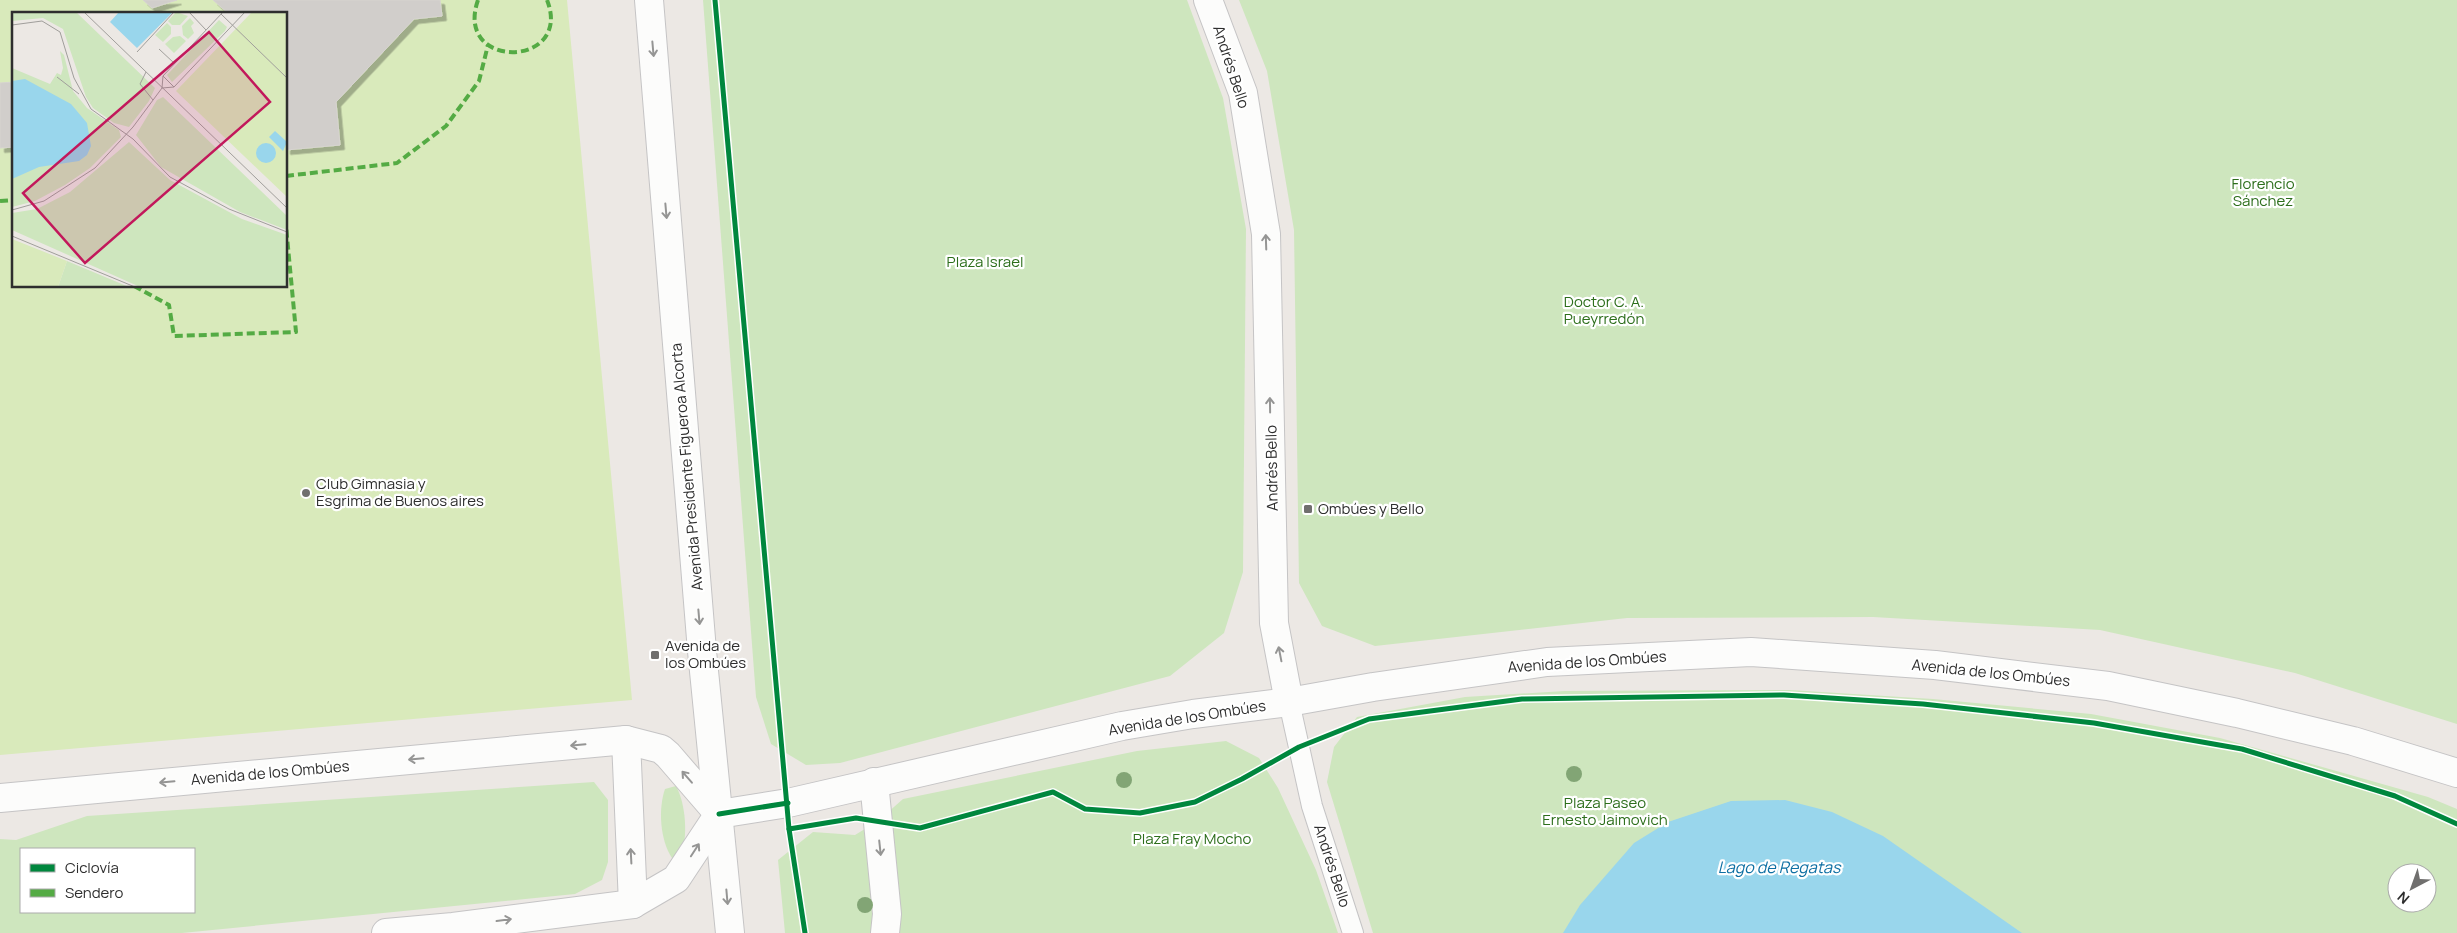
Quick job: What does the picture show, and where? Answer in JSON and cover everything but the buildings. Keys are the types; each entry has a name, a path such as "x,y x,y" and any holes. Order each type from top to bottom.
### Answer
{"main road":[{"name":"Avenida Presidente Figueroa Alcorta","path":"649,0 701,641 730,933"},
{"name":"Andrés Bello","path":"1208,0 1243,93 1266,234 1274,623 1289,702"},
{"name":"Avenida de los Ombúes","path":"0,798 626,740 660,749 668,755 719,814 788,802 1122,726 1193,714 1289,702 1373,687 1547,662 1751,652 1935,666 2108,686 2238,713 2353,741 2457,773"},
{"path":"626,740 633,904"},
{"path":"874,782 887,914 885,933"},
{"path":"386,933 468,929 633,904 676,879 719,814"}],"lane":[{"name":"Andrés Bello","path":"1289,702 1312,806 1353,933"}],"green space":[{"name":"Club Gimnasia y Esgrima de Buenos aires","path":"0,0 567,0 632,700 0,755"},
{"name":"Plaza Israel","path":"703,0 1187,0 1223,98 1246,229 1243,572 1224,633 1170,676 840,763 806,765 771,744 756,697"},
{"name":"Doctor C. A. Pueyrredón","path":"1239,0 2457,0 2457,724 2295,673 2100,630 1873,617 1627,618 1375,646 1322,626 1299,583 1294,230 1267,71"},
{"name":"Plaza Paseo Ernesto Jaimovich","path":"1790,690 1933,699 2091,714 2220,738 2428,797 2457,809 2457,933 1373,933 1327,782 1334,747 1357,717 1465,697 1565,691"},
{"name":"Plaza Fray Mocho","path":"1226,741 1259,758 1278,788 1316,870 1338,933 785,933 778,860 813,832 855,835 878,821 903,799 1137,751"},
{"path":"594,782 608,800 608,862 602,880 575,894 182,933 0,933 0,839 16,840 87,816"},
{"path":"676,786 684,811 685,840 681,856 672,858 663,834 661,806 665,789"}],"water":[{"name":"Lago de Regatas","path":"1785,800 1832,812 1883,836 2022,933 1563,933 1580,905 1634,843 1668,822 1731,801"}],"marked path":[{"path":"478,0 475,23 482,40 496,49 513,52 530,49 544,39 551,22 547,0"},
{"path":"288,176 397,163 446,126 479,81 488,45"},
{"path":"0,201 12,200"},
{"path":"138,288 169,305 174,336 296,332 288,247"}],"cycle path":[{"path":"715,0 789,829 805,933"},
{"path":"789,829 856,818 920,828 1053,792 1085,809 1140,813 1195,802 1242,779 1299,747 1369,719 1522,699 1784,695 1923,704 2094,723 2242,749 2395,796 2457,824"},
{"path":"719,814 788,803"}],"place":[{"name":"Club Gimnasia y Esgrima de Buenos aires","path":"306,493"},
{"name":"Ombúes y Bello","path":"1308,509"},
{"name":"Avenida de los Ombúes","path":"655,655"}],"park label":[{"name":"Florencio Sánchez","path":"2263,192"}]}
